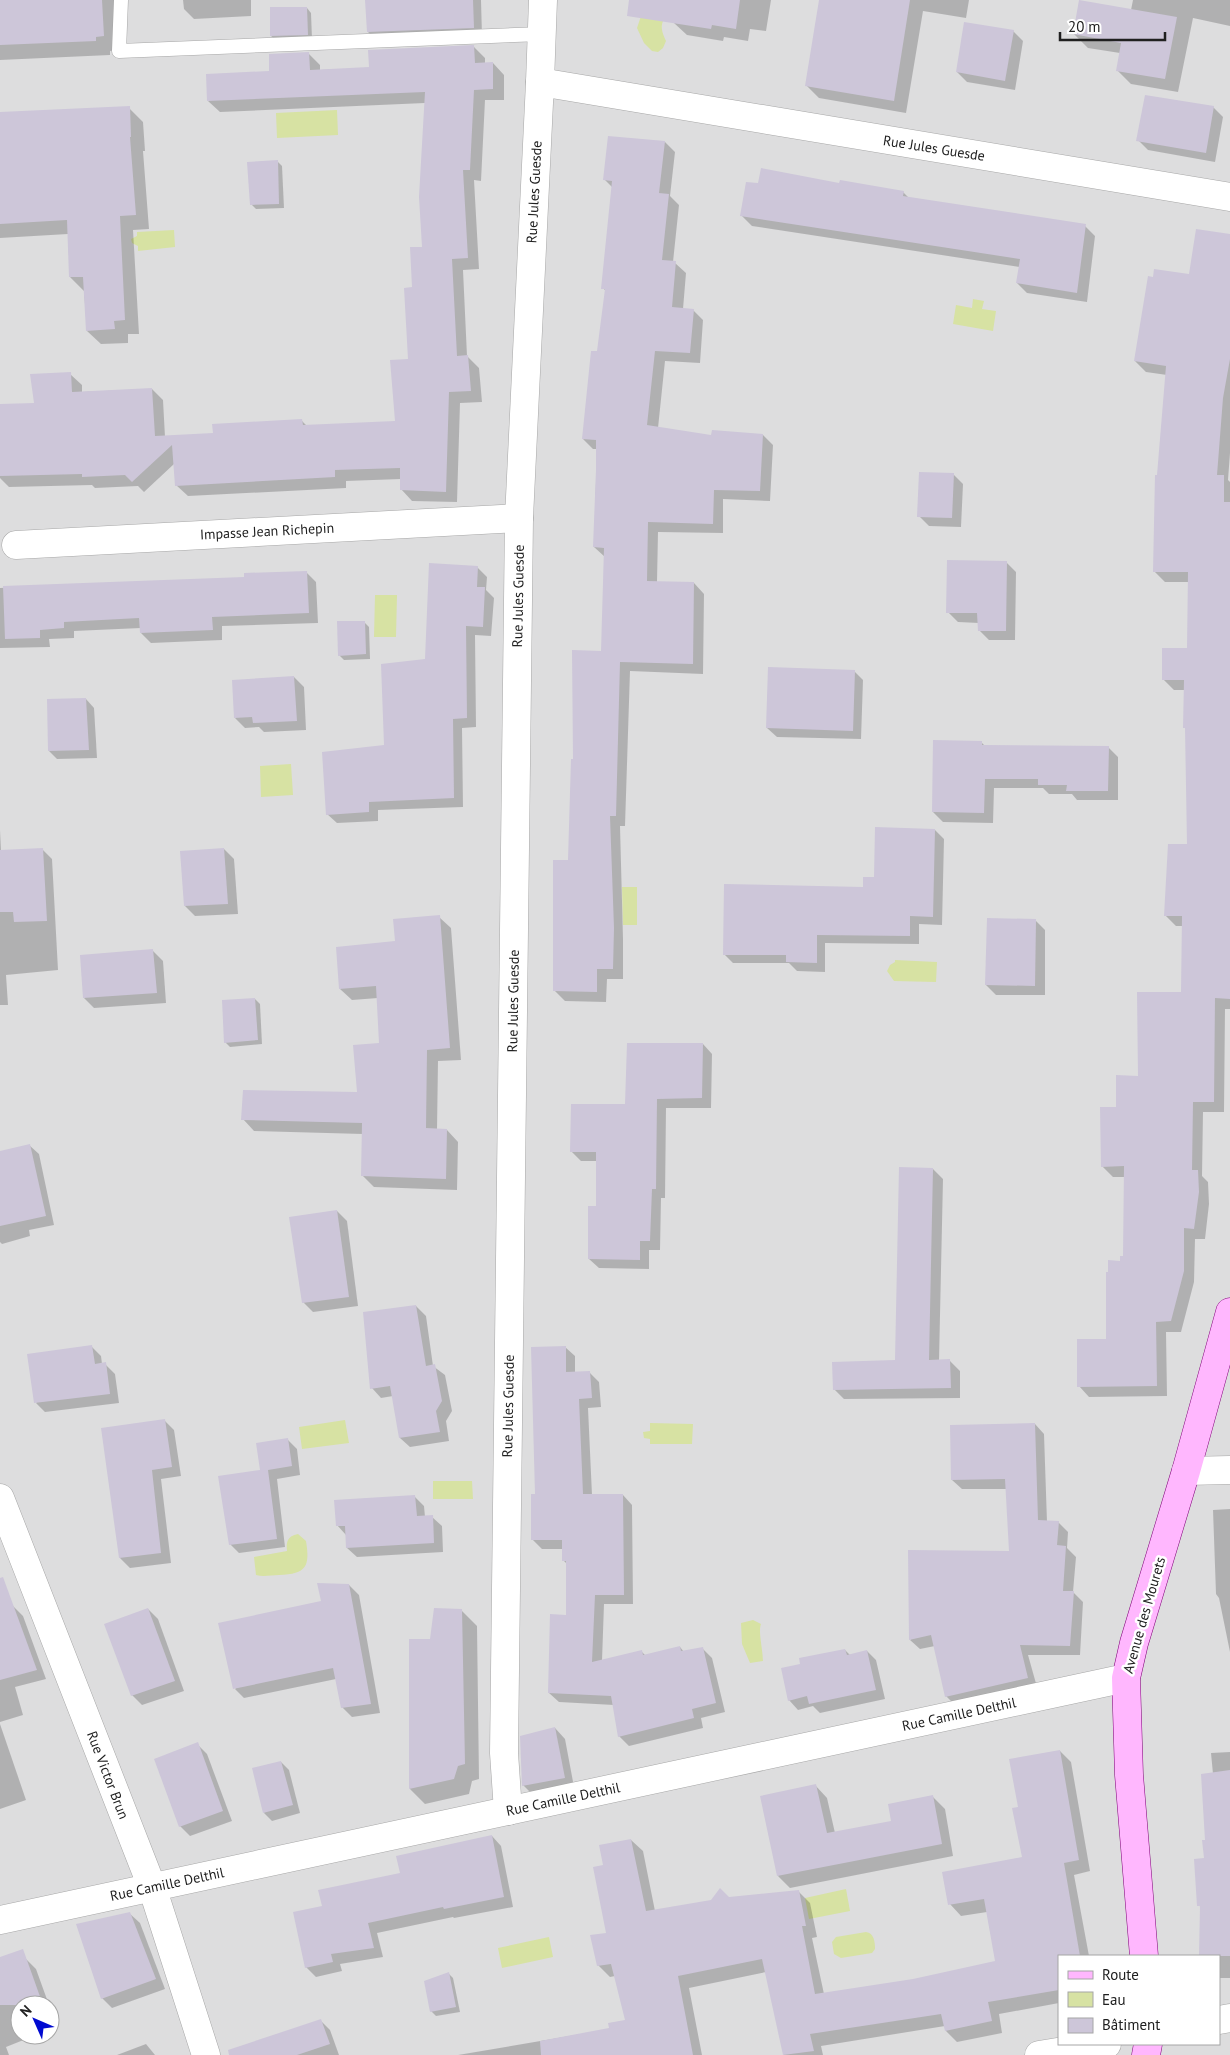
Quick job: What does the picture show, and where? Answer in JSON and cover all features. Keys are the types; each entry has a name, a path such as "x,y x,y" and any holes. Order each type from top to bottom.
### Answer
{"main road":[{"name":"Avenue des Mourets","path":"1144,1955 1129,1774 1126,1678 1134,1643 1186,1470 1230,1312"}],"street":[{"path":"540,82 543,0"},
{"name":"Rue Jules Guesde","path":"508,1811 504,1753 519,518 540,82 1230,197"},
{"name":"Impasse Jean Richepin","path":"16,545 519,518"},
{"path":"1186,1470 1230,1470"},
{"name":"Rue Victor Brun","path":"0,1498 152,1887 206,2055"},
{"name":"Rue Camille Delthil","path":"0,1920 1126,1678"},
{"path":"1038,2055 1101,2045"}],"lane":[{"path":"121,0 119,51 542,34"}],"shaded area":[{"path":"0,0 1230,0 1230,2055 0,2055"}],"water":[{"path":"643,10 663,21 662,29 666,41 663,48 658,52 652,51 644,43 637,28"},
{"path":"337,110 338,135 277,138 276,113"},
{"path":"174,230 175,247 138,251 138,246 132,243 131,239 137,236 137,232"},
{"path":"973,299 984,301 982,309 996,311 993,331 953,324 956,305 972,308"},
{"path":"375,595 397,595 396,637 374,637"},
{"path":"291,764 293,795 261,797 260,766"},
{"path":"622,887 637,887 637,925 623,925"},
{"path":"895,960 937,962 936,982 894,981 887,971"},
{"path":"345,1420 349,1443 302,1449 299,1427"},
{"path":"650,1423 693,1424 692,1444 650,1444 650,1439 644,1438 643,1432 650,1431"},
{"path":"433,1481 472,1481 473,1499 433,1499"},
{"path":"298,1534 306,1541 307,1562 301,1570 288,1574 256,1575 254,1557 287,1551 288,1540"},
{"path":"753,1620 761,1624 763,1661 750,1663 742,1644 741,1623"},
{"path":"846,1889 850,1911 809,1919 805,1898"},
{"path":"866,1932 871,1934 874,1941 875,1949 872,1953 841,1958 834,1954 832,1942 836,1937"},
{"path":"549,1937 553,1957 502,1968 498,1948"}],"building":[{"path":"0,0 102,0 104,36 96,37 96,41 0,45"},
{"path":"365,0 473,0 474,28 367,32"},
{"path":"629,0 740,0 736,29 712,25 711,29 627,16"},
{"path":"819,0 910,0 894,101 805,86"},
{"path":"1079,0 1177,17 1165,79 1116,71 1121,43 1073,34"},
{"path":"270,7 307,7 308,35 270,36"},
{"path":"964,22 1014,30 1005,81 956,72"},
{"path":"474,45 475,63 493,62 493,89 474,90 470,170 463,170 468,258 452,259 457,356 468,355 471,391 449,392 446,492 400,490 400,468 335,470 335,477 175,486 172,445 132,482 125,475 82,477 82,474 0,476 0,404 34,403 30,374 71,372 72,392 152,388 155,436 213,433 212,424 302,419 303,425 395,421 390,360 408,359 404,288 412,287 410,247 422,247 419,197 425,92 207,101 206,74 269,71 269,54 309,52 310,70 369,67 368,50"},
{"path":"1145,95 1214,106 1206,153 1136,141"},
{"path":"130,106 130,137 136,215 120,216 125,320 114,321 115,329 86,331 83,277 69,277 67,220 0,224 0,112"},
{"path":"608,136 665,141 659,193 669,194 662,260 676,261 672,307 694,309 690,353 655,351 647,425 711,435 712,430 763,434 760,491 714,490 713,524 648,522 647,581 694,582 693,664 620,662 616,816 610,816 614,928 613,969 597,969 597,992 553,991 553,860 568,860 571,759 573,759 572,650 601,651 604,548 593,547 596,440 582,439 591,351 597,351 605,289 601,289 612,181 603,180"},
{"path":"278,160 279,204 250,205 247,162"},
{"path":"761,168 839,183 840,180 904,191 903,196 1086,224 1077,293 1016,283 1020,259 740,216 746,182 758,183"},
{"path":"1196,229 1230,234 1230,359 1223,398 1217,475 1224,475 1224,502 1230,502 1230,999 1215,998 1214,1102 1193,1102 1192,1170 1198,1170 1199,1192 1194,1229 1184,1228 1184,1271 1171,1321 1156,1322 1157,1386 1077,1387 1077,1339 1106,1339 1106,1272 1108,1272 1108,1260 1120,1261 1120,1256 1123,1256 1124,1166 1101,1167 1100,1107 1116,1107 1116,1075 1138,1076 1137,992 1181,992 1182,916 1164,916 1168,844 1187,844 1185,728 1183,728 1184,680 1162,680 1162,648 1187,648 1188,572 1153,572 1155,475 1157,475 1166,366 1134,361 1148,276 1153,277 1154,269 1189,274"},
{"path":"919,472 954,473 952,518 917,517"},
{"path":"947,560 1007,561 1006,631 978,631 977,613 946,613"},
{"path":"429,563 478,566 477,587 485,587 483,627 466,626 467,718 453,719 454,798 369,802 369,812 326,815 322,752 384,745 381,664 425,659"},
{"path":"307,571 309,613 212,617 213,630 140,633 139,618 64,622 64,628 40,630 40,638 5,639 3,586 244,577 244,573"},
{"path":"337,621 365,621 366,654 338,656"},
{"path":"768,667 855,670 853,731 766,728"},
{"path":"294,676 297,721 253,723 252,717 234,718 232,680"},
{"path":"86,698 89,750 48,751 47,699"},
{"path":"933,740 982,741 982,745 1109,746 1108,791 1066,791 1067,785 1038,785 1038,779 985,779 984,813 932,812"},
{"path":"875,827 935,829 933,917 910,916 910,936 817,935 817,963 786,962 786,955 723,955 724,884 863,887 863,877 874,877"},
{"path":"43,848 47,921 14,922 13,912 0,912 0,850"},
{"path":"224,848 228,904 184,906 180,851"},
{"path":"440,915 450,1048 427,1050 426,1128 447,1129 446,1179 361,1176 362,1123 241,1120 243,1090 357,1092 353,1045 379,1043 376,986 339,989 336,947 395,941 393,919"},
{"path":"987,918 1036,919 1035,986 985,985"},
{"path":"153,949 157,993 83,998 80,955"},
{"path":"255,998 258,1040 224,1043 222,1000"},
{"path":"627,1043 703,1043 702,1098 657,1099 656,1189 652,1189 650,1241 640,1241 640,1260 588,1259 588,1206 596,1206 596,1152 570,1152 571,1104 625,1104"},
{"path":"30,1144 46,1216 0,1226 0,1151"},
{"path":"899,1167 933,1168 929,1360 950,1359 951,1388 833,1390 832,1362 895,1360"},
{"path":"337,1210 349,1297 302,1303 289,1217"},
{"path":"416,1305 426,1366 435,1364 442,1401 436,1411 440,1432 399,1438 390,1386 370,1389 363,1312"},
{"path":"92,1345 95,1364 106,1362 110,1394 34,1403 27,1354"},
{"path":"566,1346 566,1372 590,1371 592,1398 579,1399 583,1494 623,1494 624,1595 595,1595 592,1662 642,1650 643,1655 680,1646 681,1651 703,1647 716,1703 692,1709 694,1718 618,1737 611,1696 548,1693 550,1614 566,1615 566,1561 562,1561 562,1540 531,1540 531,1494 535,1494 531,1347"},
{"path":"165,1419 172,1467 152,1470 161,1553 119,1558 101,1428"},
{"path":"1035,1423 1038,1520 1059,1521 1057,1545 1066,1546 1063,1591 1074,1591 1070,1646 1020,1645 1028,1678 945,1697 931,1635 909,1640 908,1550 1009,1551 1005,1479 951,1480 950,1425"},
{"path":"288,1438 292,1466 268,1470 277,1539 229,1545 218,1476 260,1470 256,1443"},
{"path":"415,1495 417,1516 433,1515 434,1543 346,1548 345,1526 336,1526 334,1500"},
{"path":"3,1577 37,1670 0,1680 0,1578"},
{"path":"317,1583 349,1584 371,1704 341,1708 333,1668 233,1689 218,1623 321,1601"},
{"path":"148,1608 175,1681 131,1696 104,1624"},
{"path":"434,1608 462,1609 465,1764 458,1766 454,1779 409,1789 409,1639 430,1639"},
{"path":"845,1649 847,1655 867,1650 876,1690 809,1704 807,1696 788,1701 781,1668 800,1664 799,1658"},
{"path":"555,1727 565,1778 522,1786 520,1736"},
{"path":"198,1742 223,1811 179,1827 154,1759"},
{"path":"1060,1750 1079,1860 1064,1863 1080,1955 1058,1955 1058,1990 988,2002 992,2021 945,2031 941,2014 810,2034 814,2051 783,2055 762,1959 678,1976 693,2055 541,2055 540,2041 609,2028 608,2023 625,2020 611,1964 597,1966 590,1935 606,1933 593,1867 603,1865 599,1845 631,1839 646,1911 711,1900 720,1888 729,1897 799,1890 806,1926 802,1926 815,1994 913,1979 995,1961 984,1899 948,1905 942,1872 1022,1857 1012,1808 1018,1807 1009,1759"},
{"path":"281,1761 293,1805 263,1813 252,1768"},
{"path":"1230,1770 1230,1956 1199,1955 1200,1906 1197,1906 1194,1859 1204,1858 1202,1840 1205,1840 1201,1774"},
{"path":"816,1784 827,1833 891,1821 888,1804 933,1795 942,1844 777,1876 760,1796"},
{"path":"492,1835 504,1897 444,1909 443,1907 368,1923 374,1948 331,1954 333,1962 305,1968 293,1912 322,1906 318,1890 400,1873 396,1856"},
{"path":"130,1912 156,1979 101,1999 76,1924"},
{"path":"23,1949 39,1995 10,1995 10,2005 0,2005 0,1957"},
{"path":"449,1972 456,2007 430,2012 424,1981"},
{"path":"321,2019 330,2044 297,2055 229,2055 228,2050"}]}
